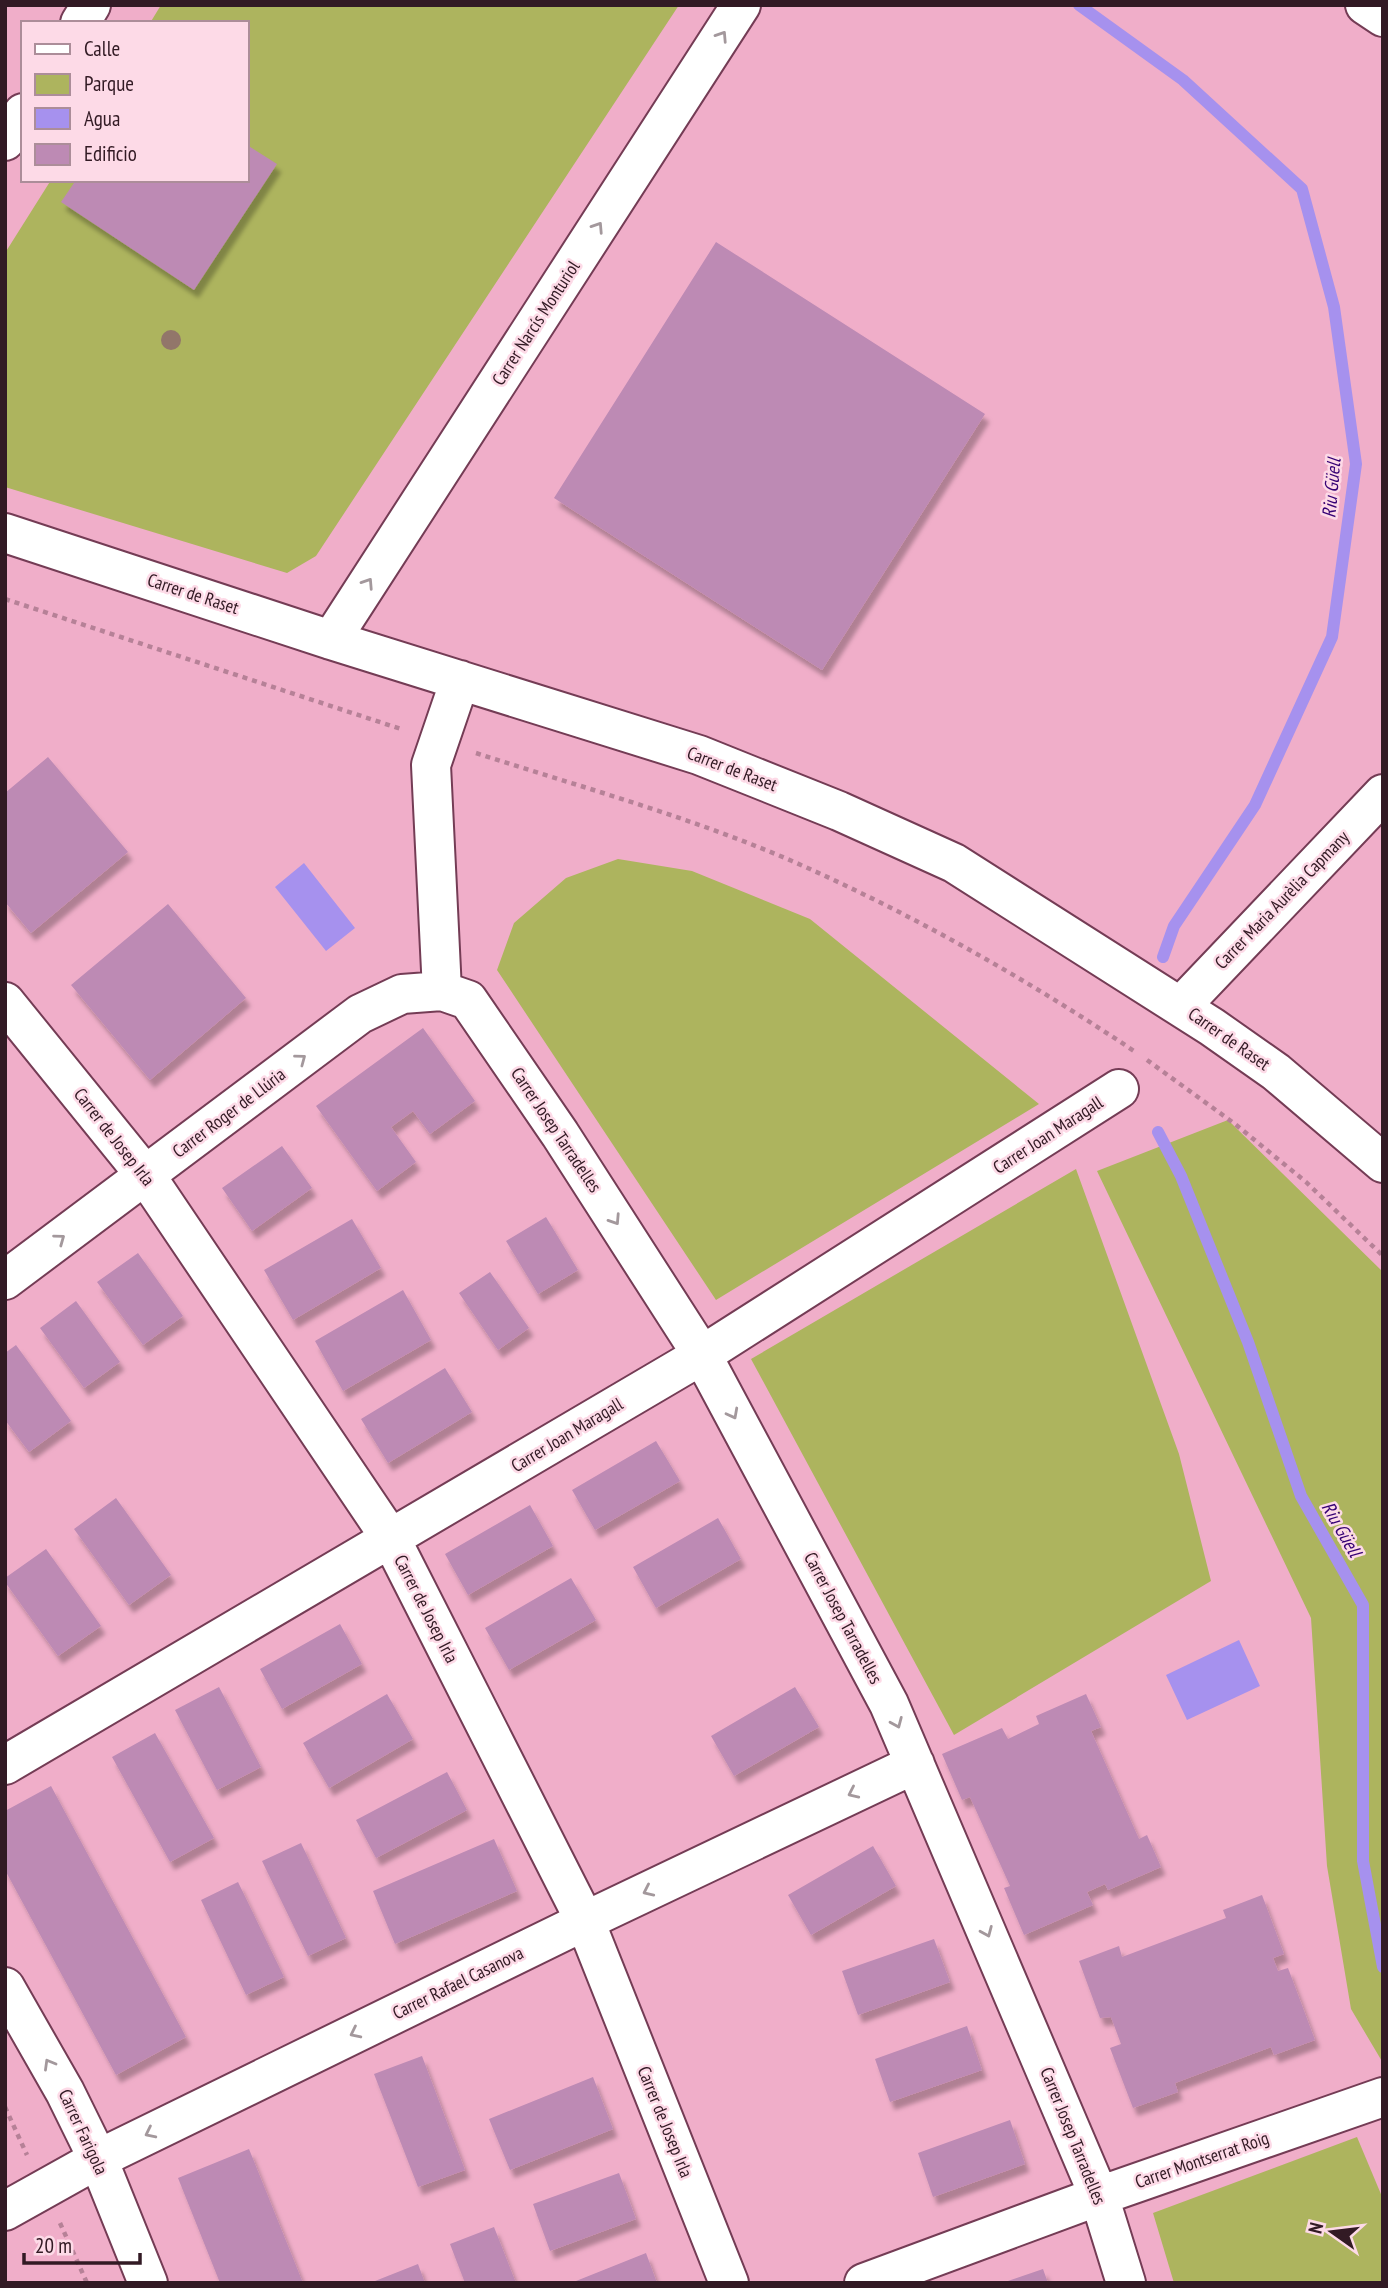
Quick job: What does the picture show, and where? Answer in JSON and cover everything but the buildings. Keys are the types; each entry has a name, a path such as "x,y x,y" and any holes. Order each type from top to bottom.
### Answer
{"street":[{"path":"81,21 91,5"},
{"name":"Carrer Narcís Monturiol","path":"331,640 741,5"},
{"path":"1365,5 1383,17"},
{"path":"5,141 21,116"},
{"name":"Carrer de Raset","path":"5,533 331,640 699,755 839,811 954,863 1181,1006 1276,1072 1383,1163"},
{"path":"455,996 431,765 460,680"},
{"name":"Carrer Maria Aurèlia Capmany","path":"1181,1006 1383,794"},
{"name":"Carrer Roger de Llúria","path":"5,1280 360,1014 402,994 455,996"},
{"name":"Carrer Josep Tarradelles","path":"455,996 560,1134 702,1355 889,1704 1099,2196 1126,2283"},
{"name":"Carrer de Josep Irla","path":"5,1002 146,1176 391,1539 585,1921 729,2283"},
{"name":"Carrer Joan Maragall","path":"5,1765 702,1355 1119,1090"},
{"name":"Carrer Rafael Casanova","path":"5,2211 98,2159 585,1921 915,1764"},
{"name":"Carrer Farigola","path":"5,1987 65,2092 98,2159 148,2283"},
{"name":"Carrer Montserrat Roig","path":"864,2283 1099,2196 1383,2097"}],"path":[{"path":"5,599 678,818 790,860 917,920 1076,1012 1155,1065 1235,1124 1306,1182 1383,1256"}],"green space":[{"path":"161,5 679,5 316,556 287,573 5,487 5,253 50,182 248,182 248,21 151,21"},
{"path":"618,859 692,871 810,919 1039,1104 716,1300 497,970 514,923 566,878"},
{"path":"1228,1120 1383,1272 1383,2063 1351,2009 1327,1866 1311,1618 1097,1171"},
{"path":"1076,1169 1179,1454 1211,1581 954,1735 751,1359"},
{"path":"1357,2137 1383,2199 1383,2283 1174,2283 1153,2213"}],"water":[{"path":"304,863 355,928 326,951 275,887"},
{"path":"1239,1640 1260,1686 1187,1720 1166,1675"}],"waterway":[{"name":"Riu Güell","path":"1079,5 1183,80 1302,189 1334,307 1356,464 1332,637 1255,805 1174,926 1163,957"},
{"name":"Riu Güell","path":"1158,1132 1181,1176 1248,1342 1301,1496 1363,1605 1363,1861 1383,1967"}]}
